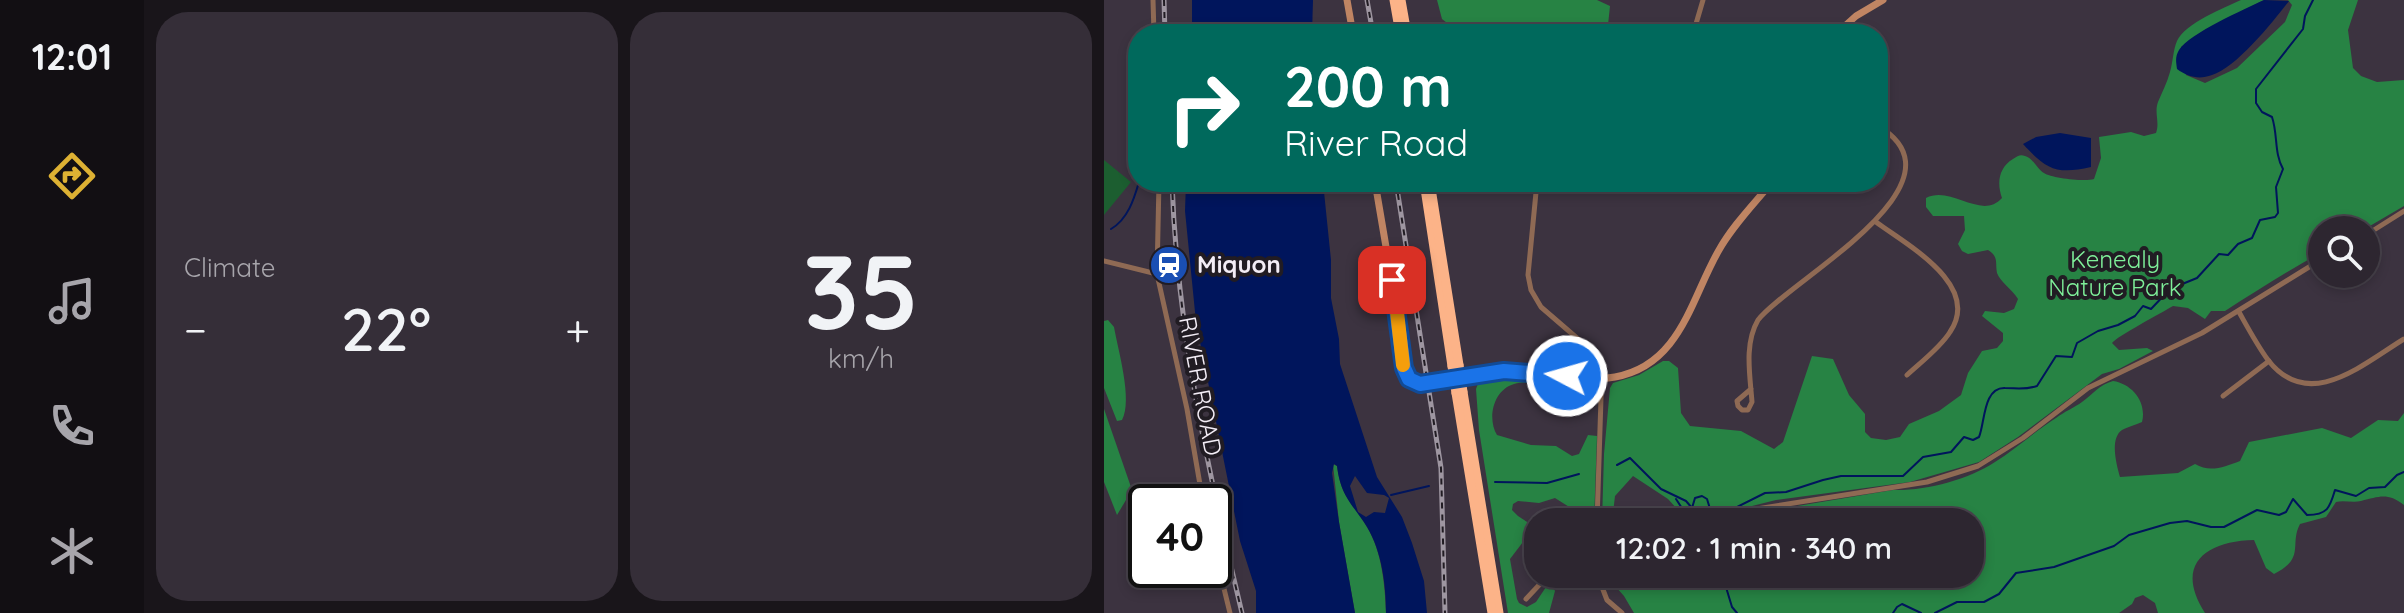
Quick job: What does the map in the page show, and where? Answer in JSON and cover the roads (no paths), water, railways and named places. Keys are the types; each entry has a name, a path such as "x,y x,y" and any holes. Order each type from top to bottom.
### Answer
{"highway":[{"path":"1394,0 1398,24"},
{"path":"1401,0 1405,24"},
{"path":"1426,192 1499,613"},
{"path":"1431,192 1455,365"},
{"path":"1480,513 1492,613"}],"street":[{"path":"1153,0 1154,24"},
{"path":"1347,0 1351,24"},
{"path":"1696,24 1703,0"},
{"path":"1847,24 1883,0"},
{"path":"1751,389 1750,342 1758,320 1876,222 1901,187 1905,168 1902,153 1895,139 1888,134"},
{"name":"RIVER ROAD","path":"1159,192 1157,274 1200,484"},
{"path":"1377,192 1404,368 1409,379 1420,384 1504,371 1602,379 1633,372 1664,352 1692,310 1720,248 1764,192"},
{"path":"1536,192 1528,275 1531,290 1541,307 1596,356 1602,367 1597,508"},
{"path":"2380,226 2404,211"},
{"path":"1876,222 1940,270 1952,286 1958,302 1956,322 1949,334 1907,375"},
{"path":"1104,261 1157,274"},
{"path":"1763,508 1927,482 1978,466 2023,438 2088,388 2169,350 2239,312 2308,268"},
{"path":"2239,312 2269,361 2282,374 2301,384 2322,385 2345,375 2404,339"},
{"path":"2223,396 2269,361"},
{"path":"1224,588 1230,613"},
{"path":"1526,599 1536,588"},
{"path":"1602,588 1607,600 1622,613"}],"waterway":[{"path":"1617,465 1630,458 1661,489 1686,501 1692,508 1695,498 1702,496 1707,499 1711,512 1719,516 1765,493 1786,492 1841,476 1903,476 1923,457 1951,452 1964,437 1973,440 1979,437 1992,393 1998,389 2037,386 2056,356 2072,357 2077,343 2135,316 2143,306 2151,309 2170,289 2197,278 2219,254 2228,255 2238,244 2252,238 2260,220 2275,217 2278,213 2276,187 2283,169 2278,157 2272,117 2262,112 2256,103 2256,89 2303,29 2313,0"},
{"path":"1111,229 1126,214 1136,192"},
{"path":"1935,613 1957,602 1984,602 1999,594 2016,573 2054,567 2114,546 2129,535 2187,521 2224,527 2257,510 2279,515 2286,512 2293,499 2307,515 2320,513 2329,505 2335,490 2356,496 2369,488 2385,487 2404,472"},
{"path":"1495,482 1547,483 1579,474"},
{"path":"1391,495 1429,486"},
{"path":"1676,499 1682,508"},
{"path":"1726,588 1737,613"},
{"path":"1893,613 1902,604 1921,613"}],"railway":[{"path":"1164,0 1165,24"},
{"path":"1367,0 1371,24"},
{"path":"1173,192 1187,346 1217,506 1242,613"},
{"path":"1398,192 1441,468 1445,613"}],"place":[{"name":"Miquon","path":"1169,265"}],"park label":[{"name":"Kenealy Nature Park","path":"2115,274"}]}
